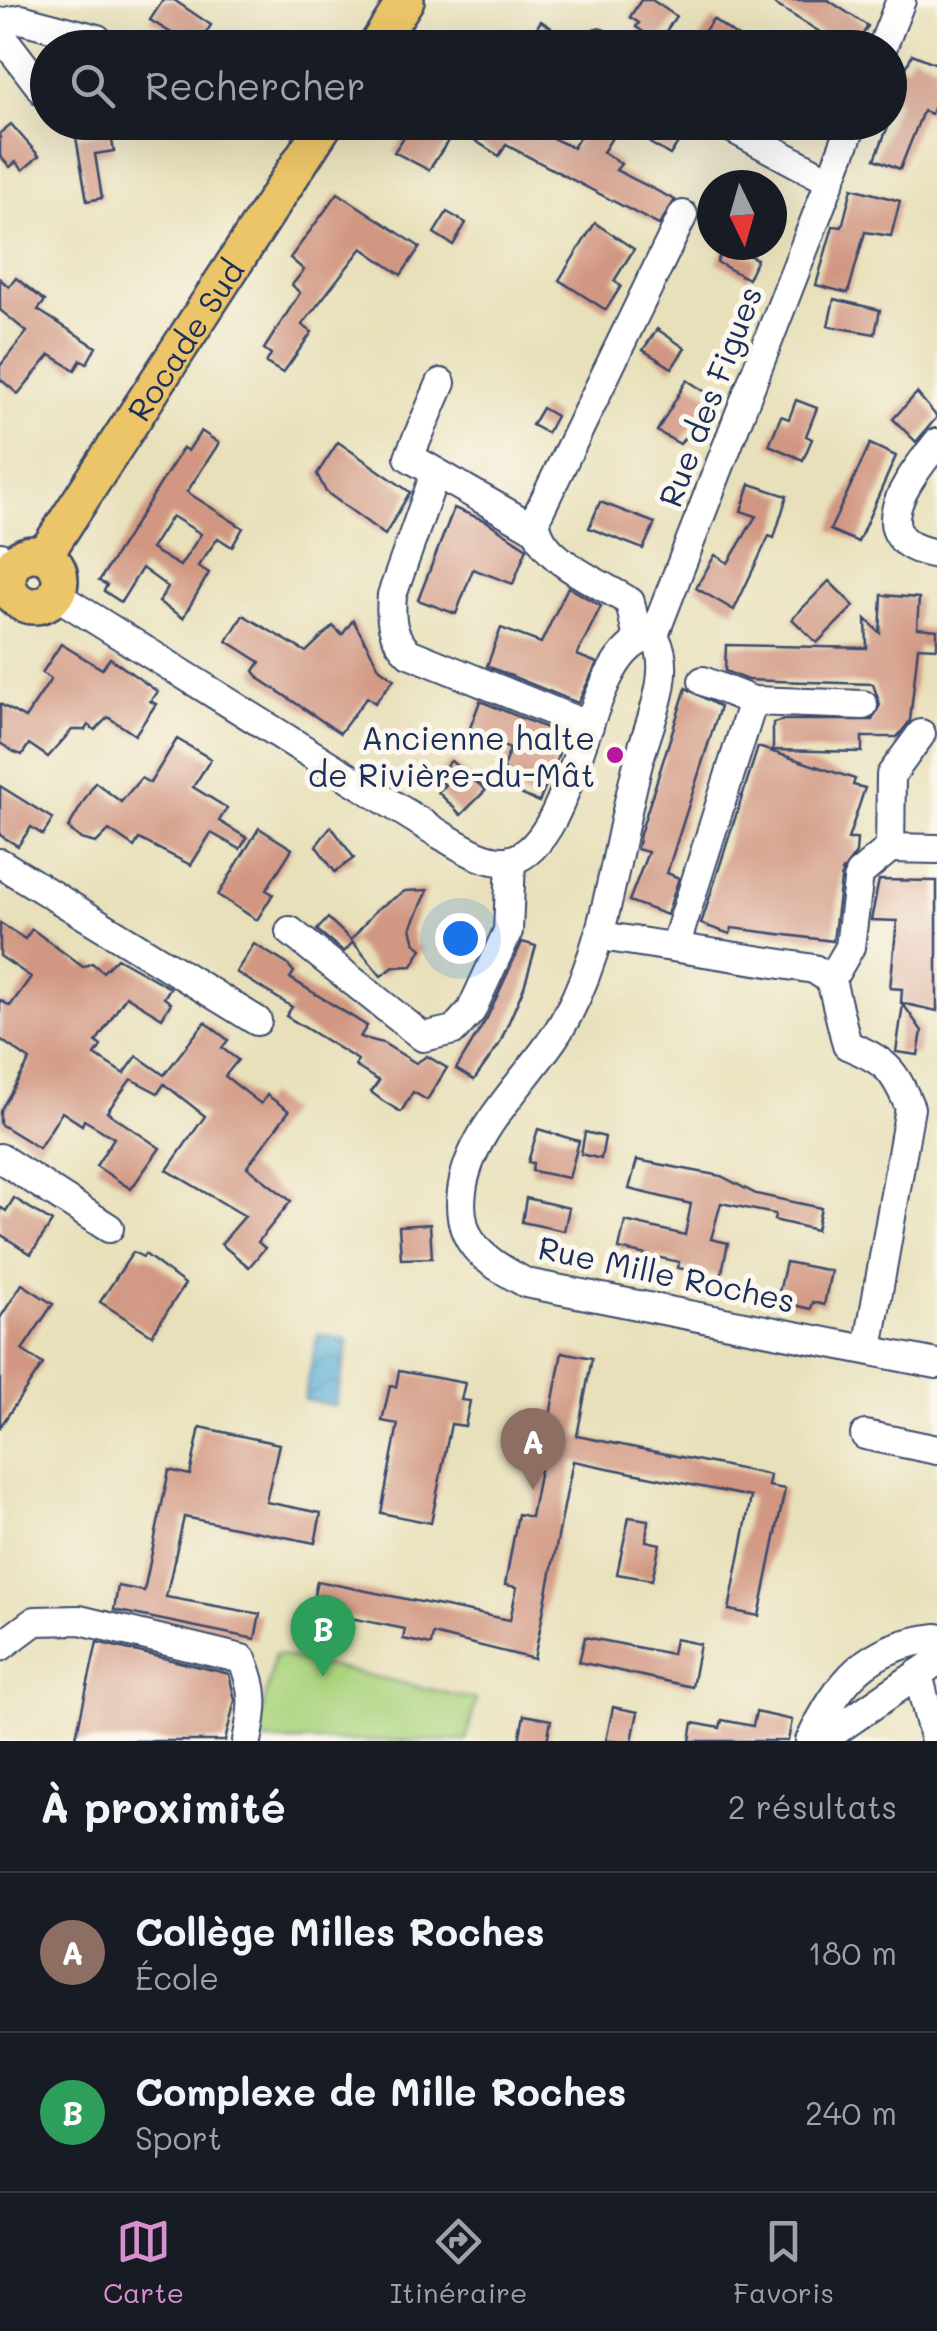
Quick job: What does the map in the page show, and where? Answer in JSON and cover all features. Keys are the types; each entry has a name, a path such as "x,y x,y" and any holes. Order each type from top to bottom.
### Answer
{"main road":[{"path":"387,30 406,0"},
{"name":"Rocade Sud","path":"15,582 314,140"},
{"path":"15,582 59,572 56,595"}],"street":[{"path":"889,30 900,0"},
{"path":"0,23 22,19 63,30"},
{"path":"0,34 30,73"},
{"path":"753,140 830,182"},
{"name":"Rue des Figues","path":"645,640 846,140"},
{"path":"536,528 536,518 683,215"},
{"path":"441,383 409,457 435,474 392,596 390,613 399,644 408,653 589,726"},
{"path":"937,443 909,479 895,523 897,535 908,546 937,554"},
{"name":"Rue Mille Roches","path":"435,474 536,528 557,556 630,602 645,640 663,654 660,682 628,802 601,936 567,1017 472,1154 461,1193 465,1224 478,1256 526,1283 937,1364"},
{"path":"56,595 425,826 481,857 511,860 540,841 610,676 645,640"},
{"path":"703,680 753,702 863,705"},
{"path":"675,947 753,702"},
{"path":"890,848 891,775 921,734"},
{"path":"868,1349 910,1108 896,1074 876,1057 847,1045 832,980 850,948 859,874 890,848 937,849"},
{"path":"290,931 424,1037 454,1030 471,1011 508,931 511,860"},
{"path":"0,863 257,1021"},
{"path":"601,936 814,970 832,980"},
{"path":"0,1158 109,1228"},
{"path":"865,1435 937,1450"},
{"path":"0,1647 35,1621 80,1620 242,1660 254,1684 247,1741"},
{"path":"810,1741 833,1693 875,1655 904,1641 937,1638"},
{"path":"821,1741 927,1667 935,1741"}],"green space":[{"path":"275,1654 476,1700 466,1741 256,1741"}],"water":[{"path":"318,1334 349,1340 335,1406 304,1399"}],"building":[{"path":"163,0 174,0 211,25 208,30 166,30 150,20"},
{"path":"641,0 652,0 676,16 667,30 641,30 636,27 639,23 630,17"},
{"path":"768,0 828,0 868,26 865,30 817,30"},
{"path":"713,19 728,30 705,30"},
{"path":"541,21 555,30 535,30"},
{"path":"912,54 937,64 937,98 931,114 923,111 900,169 875,159 883,140 907,140 907,66"},
{"path":"11,124 39,156 23,170 16,162 10,167 0,156 0,133"},
{"path":"77,140 112,140 114,151 95,154 102,198 87,201"},
{"path":"402,140 449,140 429,170 394,152"},
{"path":"474,140 556,140 573,148 578,140 611,140 603,152 621,164 616,170 675,200 659,225 506,145 499,156"},
{"path":"652,140 680,140 670,155 650,143"},
{"path":"852,188 900,201 891,236 865,232 848,293 816,285 833,226 842,227"},
{"path":"338,193 420,247 401,275 362,248 302,325 312,332 283,373 266,363 271,354 264,349 300,293 292,285 304,270 290,258"},
{"path":"447,212 466,223 453,245 434,233"},
{"path":"595,223 634,249 614,281 621,286 606,310 559,280"},
{"path":"718,260 757,260 748,279"},
{"path":"16,278 45,301 38,310 96,347 87,363 81,360 75,370 50,355 18,394 0,379 0,366 27,332 0,310 0,279 9,287"},
{"path":"834,299 880,310 875,334 828,326"},
{"path":"657,329 685,348 672,368 643,350"},
{"path":"687,380 713,397 680,444 657,431"},
{"path":"917,393 937,417 916,442 893,419"},
{"path":"796,400 817,408 806,436 812,439 803,460 769,445 781,416 789,419"},
{"path":"542,408 556,416 547,433 532,425"},
{"path":"201,431 219,443 187,492 243,528 232,547 218,538 198,566 209,573 183,618 159,602 168,587 142,568 121,602 104,591 107,585 99,581 183,448 188,451","holes":["172,516 201,534 180,566 151,549"]},
{"path":"338,442 410,492 385,535 326,492 317,474"},
{"path":"870,444 896,456 858,542 830,530"},
{"path":"750,484 787,496 774,538 769,536 734,610 696,588 715,555 728,563 756,516 741,511"},
{"path":"600,502 655,523 643,549 589,528"},
{"path":"454,508 486,521 527,548 513,584 473,569 456,614 418,600"},
{"path":"829,581 854,606 817,643 792,619"},
{"path":"568,587 601,606 577,655 597,663 578,703 487,666 501,628 541,643"},
{"path":"882,595 919,598 917,628 937,630 937,648 918,647 910,721 897,737 862,737 862,752 773,750 773,723 872,720 880,705 873,684 747,680 725,671 726,645 867,648 866,619 880,633"},
{"path":"243,615 306,652 333,626 342,635 353,620 380,669 394,679 375,703 367,697 340,733 260,679 254,671 260,662 227,641"},
{"path":"61,644 102,669 110,658 158,692 150,701 156,704 135,735 108,717 95,730 88,725 85,730 72,730 48,757 29,744 22,755 14,752 0,743 0,704 25,718 51,679 42,673"},
{"path":"686,688 720,707 667,873 679,878 667,915 629,901 648,852 637,849 640,834"},
{"path":"480,701 566,736 539,802 522,795 503,767 510,749 498,744 500,738 470,728"},
{"path":"177,739 211,759 193,787 227,808 219,821 247,838 240,849 211,833 191,865 139,839 134,847 109,830 96,843 81,839 68,828 95,782 121,802 141,778 150,783"},
{"path":"758,747 855,779 853,785 865,788 848,839 857,839 856,853 842,872 833,941 732,928 730,934 701,924"},
{"path":"451,761 486,790 461,815 438,792 445,785 436,776"},
{"path":"0,786 53,819 43,835 31,827 18,846 0,835"},
{"path":"331,826 354,858 335,872 316,846"},
{"path":"259,828 292,849 266,890 273,894 257,920 218,895"},
{"path":"879,880 937,881 937,1011 901,1003 902,989 890,988 897,921 871,920"},
{"path":"428,890 411,928 415,943 422,949 412,966 394,967 381,976 353,942 344,952 317,930 328,918 351,940 376,910 405,891"},
{"path":"0,923 25,939 32,929 83,967 92,963 103,972 117,958 170,988 164,998 171,1003 162,1018 126,996 96,1042 101,1046 95,1055 124,1074 137,1056 164,1075 205,1022 228,1040 222,1048 238,1060 225,1076 261,1104 267,1095 289,1111 247,1167 291,1201 258,1242 265,1248 249,1267 221,1244 245,1216 167,1170 205,1116 164,1084 158,1093 131,1079 107,1112 160,1148 131,1189 96,1166 114,1138 84,1120 82,1125 62,1112 39,1148 0,1124 0,1111 30,1060 0,1039 0,1000 10,1006 31,977 0,956"},
{"path":"522,942 536,946 524,987 499,1045 474,1080 456,1069 487,1018"},
{"path":"254,944 287,964 294,972 290,978 367,1026 360,1037 383,1043 416,1063 427,1056 447,1068 427,1100 413,1092 401,1112 383,1101 371,1092 379,1081 355,1066 358,1060 286,1016 292,1007 236,972"},
{"path":"903,1004 922,1031 918,1055 896,1052"},
{"path":"538,1129 579,1141 569,1178 532,1171 533,1163 528,1162"},
{"path":"585,1132 605,1137 601,1159 581,1154"},
{"path":"637,1160 721,1176 756,1194 821,1208 816,1230 774,1220 775,1214 721,1203 711,1239 728,1243 721,1277 678,1268 679,1262 619,1249 625,1221 685,1235 691,1204 629,1189"},
{"path":"14,1198 52,1222 31,1254 0,1234 0,1207 6,1211"},
{"path":"526,1198 569,1208 564,1231 522,1222"},
{"path":"430,1224 432,1258 401,1259 399,1226"},
{"path":"133,1252 143,1257 145,1254 185,1284 152,1335 100,1302"},
{"path":"786,1262 831,1271 824,1305 813,1302 811,1309 777,1301"},
{"path":"22,1284 53,1304 22,1350 43,1364 0,1427 0,1318"},
{"path":"562,1352 592,1358 577,1436 770,1475 768,1486 785,1489 759,1616 729,1610 751,1497 573,1461 534,1659 433,1634 431,1645 403,1639 405,1629 311,1610 317,1581 510,1620 517,1587 505,1585 518,1514 531,1517"},
{"path":"399,1371 465,1383 461,1400 470,1401 465,1426 451,1424 431,1523 381,1513 398,1424 382,1421 390,1386 396,1387"},
{"path":"200,1427 279,1444 266,1502 321,1513 315,1543 184,1517 166,1597 260,1614 255,1639 114,1610 118,1586 144,1591 169,1470 190,1475"},
{"path":"629,1517 648,1520 646,1541 660,1544 652,1580 617,1574"},
{"path":"585,1637 672,1654 675,1639 700,1644 692,1687 579,1662"},
{"path":"97,1642 229,1674 235,1700 225,1741 75,1741"},
{"path":"613,1707 638,1712 632,1741 606,1741"},
{"path":"756,1712 792,1720 788,1741 690,1741 693,1723 720,1728 722,1720 753,1726"},
{"path":"524,1715 551,1720 547,1741 519,1741"}],"place":[{"name":"Ancienne halte de Rivière-du-Mât","path":"615,755"},
{"name":"Collège Milles Roches","path":"533,1490"},
{"name":"Complexe de Mille Roches","path":"323,1677"}]}
